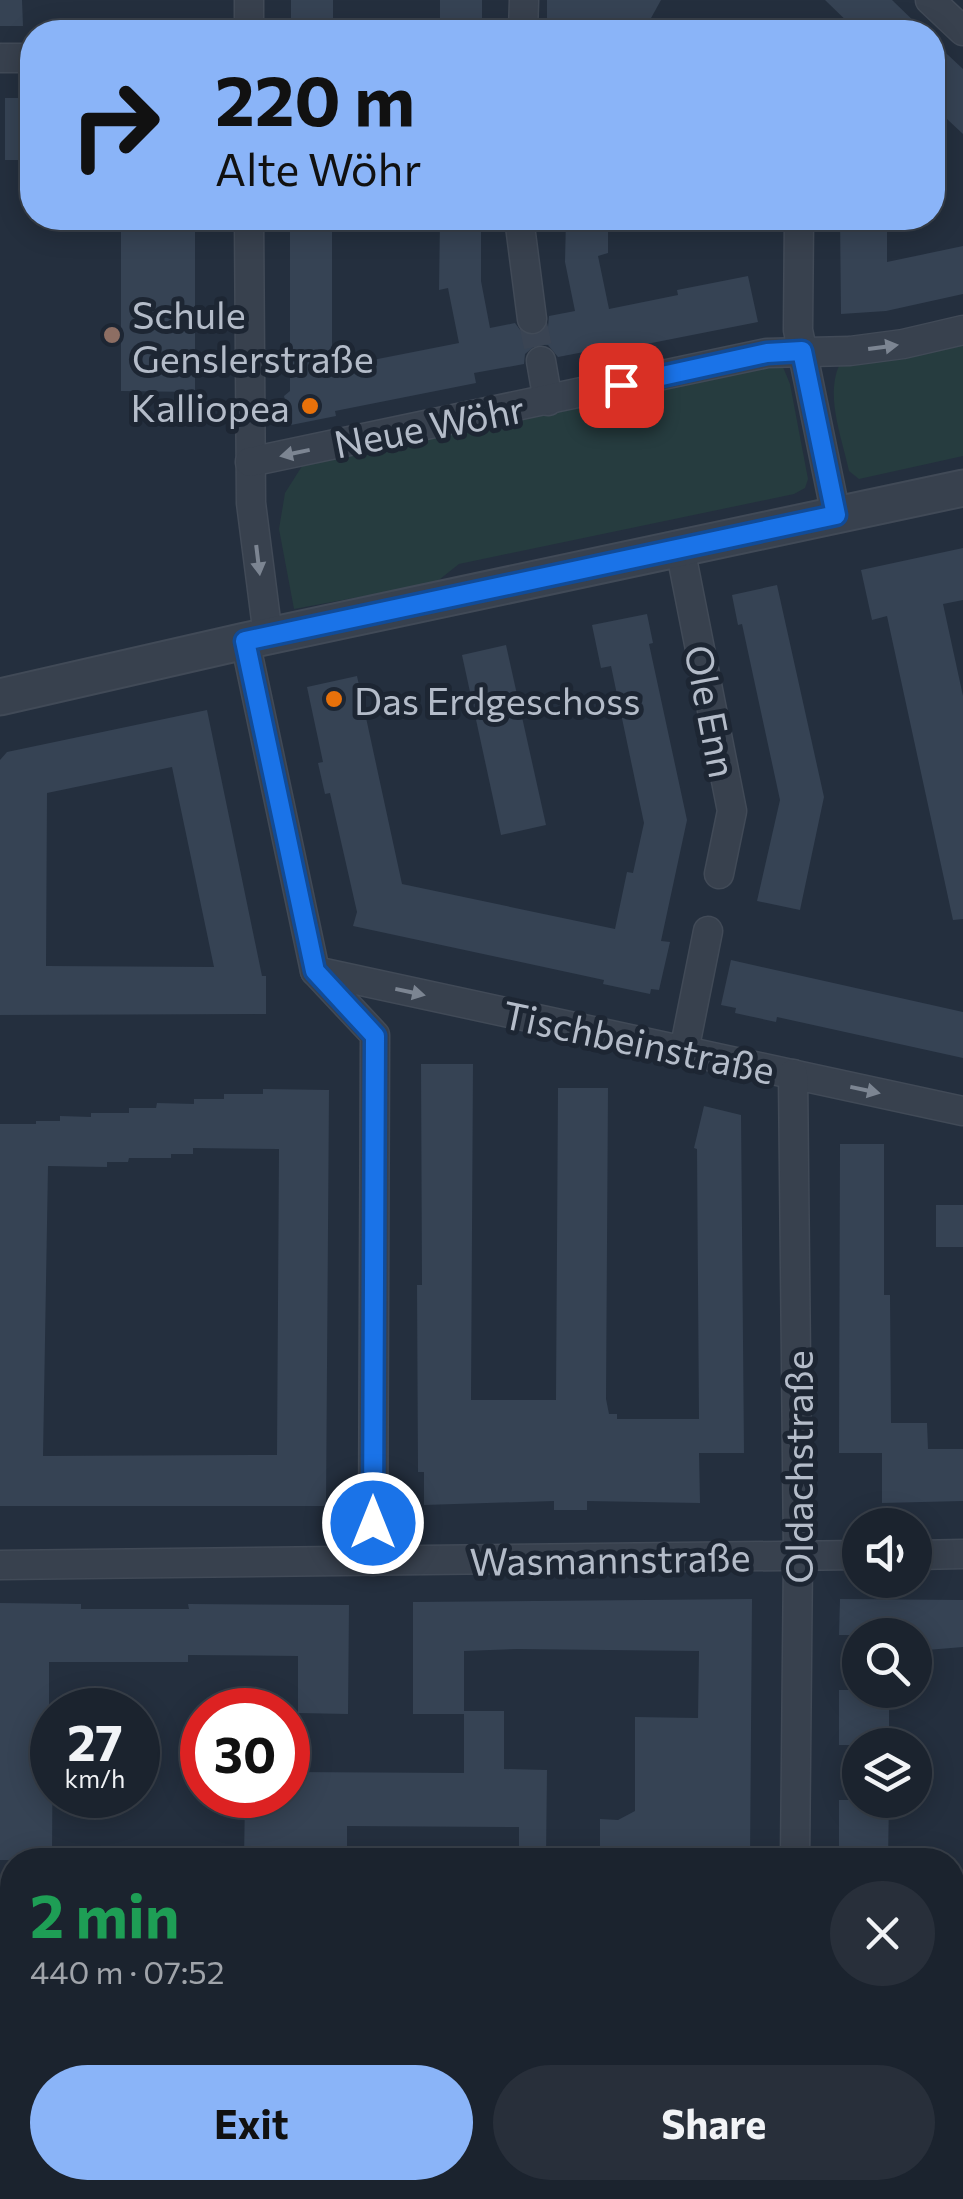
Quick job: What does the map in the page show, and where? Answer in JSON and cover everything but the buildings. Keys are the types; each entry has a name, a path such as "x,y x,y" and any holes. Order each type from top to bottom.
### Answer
{"street":[{"path":"930,0 963,31"},
{"path":"249,230 250,462 256,638 315,971 375,1036 373,1561"},
{"path":"521,230 532,320"},
{"path":"799,230 802,351 836,515"},
{"name":"Neue Wöhr","path":"250,462 767,353 868,349 963,330"},
{"path":"540,360 548,401"},
{"path":"0,697 256,638 963,488"},
{"name":"Ole Enn","path":"680,548 732,811 720,874"},
{"path":"684,1051 708,931"},
{"name":"Tischbeinstraße","path":"315,971 963,1111"},
{"name":"Oldachstraße","path":"794,1074 798,1556 795,1848"},
{"path":"932,1555 963,1554"},
{"name":"Wasmannstraße","path":"0,1565 842,1556"}],"green space":[{"path":"963,338 963,456 859,479 849,471 834,400 842,360"},
{"path":"769,363 783,367 790,384 808,479 805,488 794,494 459,564 435,583 294,609 279,529 285,493 304,463"}],"tunnel":[{"path":"532,319 541,361"}],"place":[{"name":"Schule Genslerstraße","path":"112,335"},
{"name":"Kalliopea","path":"310,406"},
{"name":"Das Erdgeschoss","path":"334,699"}],"route":[{"path":"373,1523 375,1036 315,971 245,641 836,515 802,351 767,353 621,385"}]}
